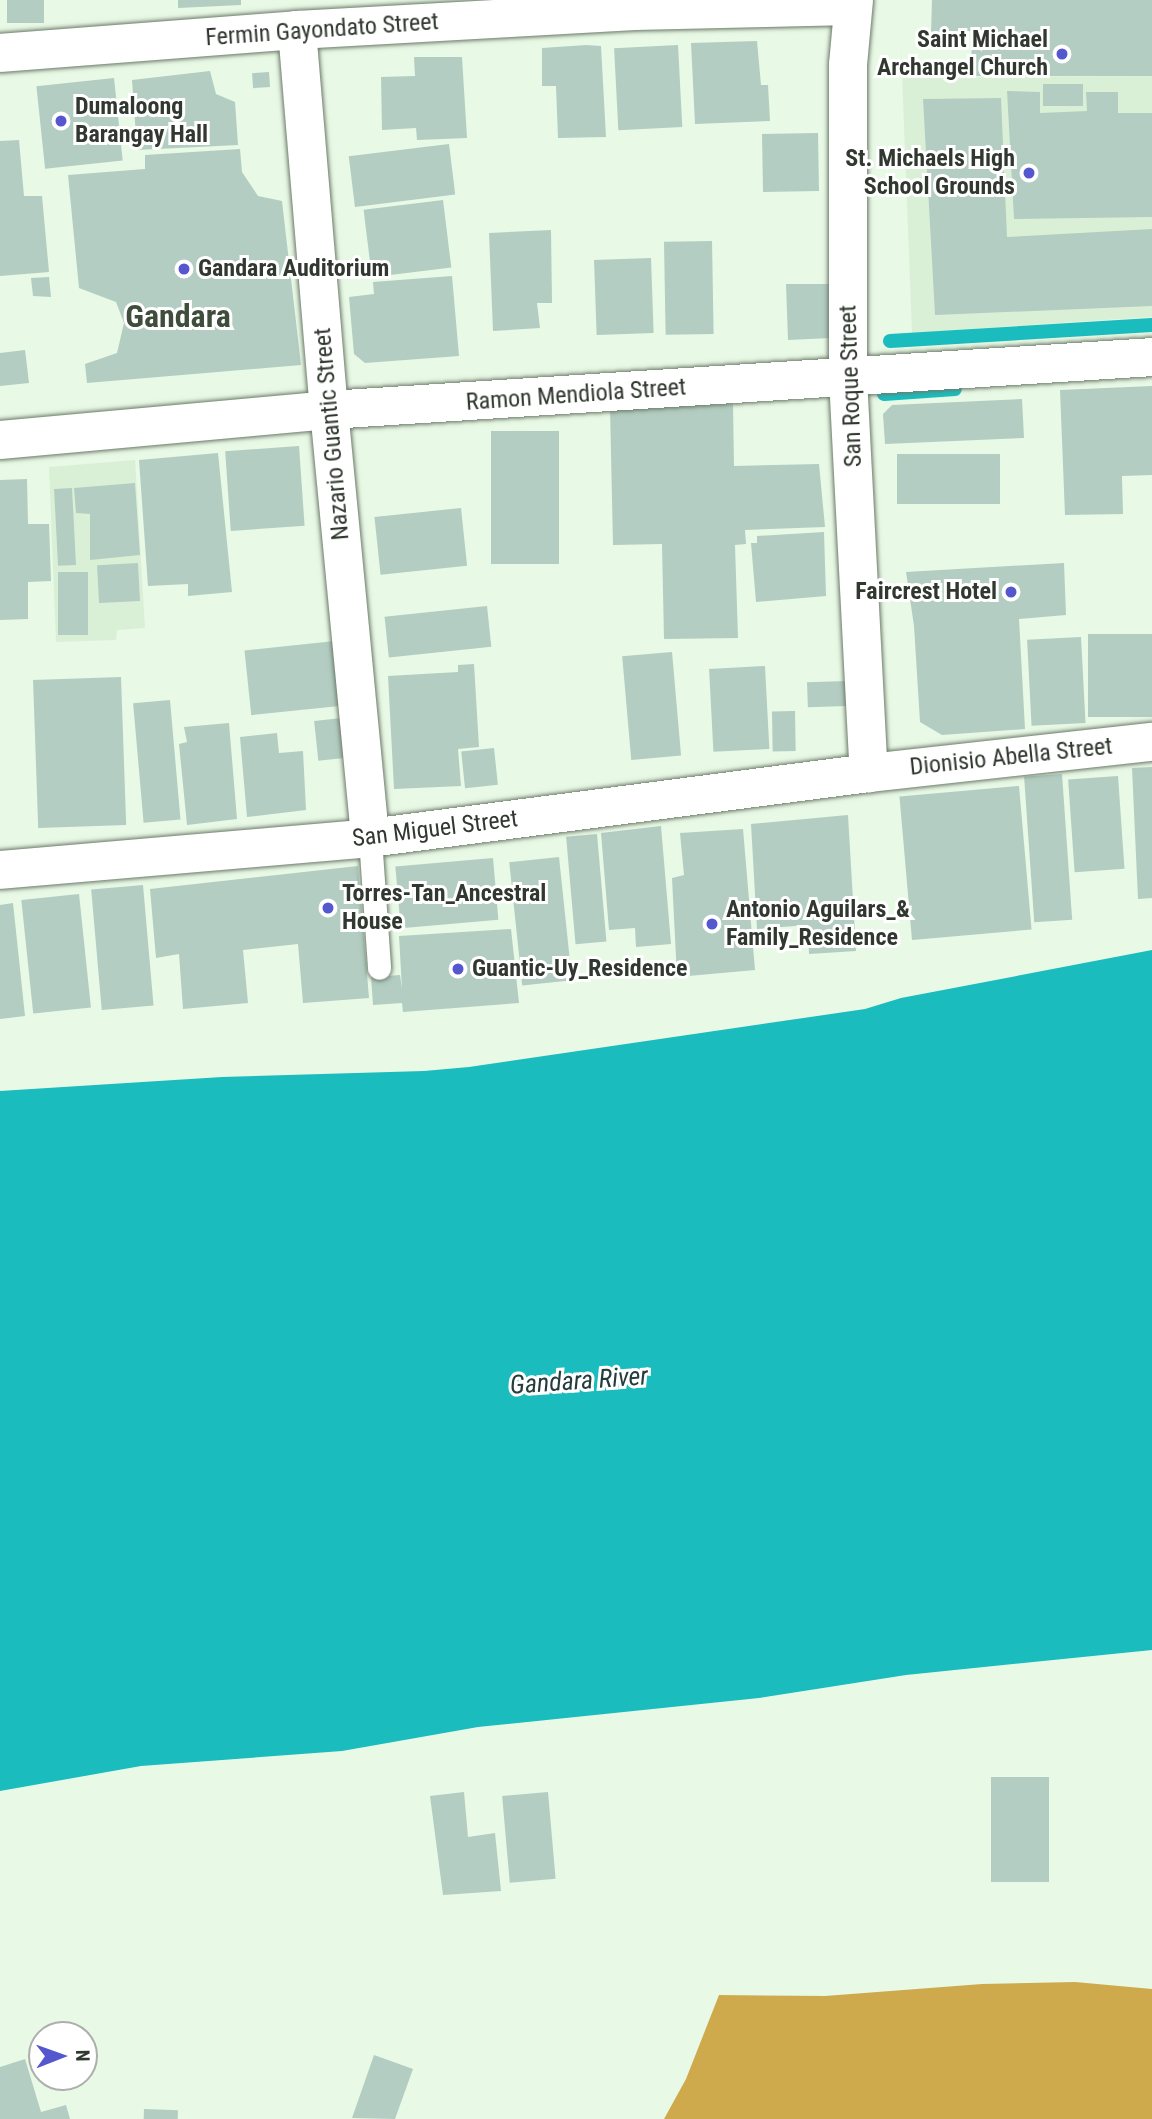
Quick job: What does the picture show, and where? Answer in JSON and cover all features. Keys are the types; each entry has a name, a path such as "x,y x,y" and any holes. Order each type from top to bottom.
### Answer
{"street":[{"name":"Fermin Gayondato Street","path":"0,53 297,30 634,11 854,3"},
{"name":"San Roque Street","path":"854,3 848,65 848,378 869,773"},
{"name":"Nazario Guantic Street","path":"297,30 329,410 370,838"},
{"name":"Ramon Mendiola Street","path":"0,440 329,410 1152,357"},
{"name":"Dionisio Abella Street","path":"869,773 1152,742"},
{"name":"San Miguel Street","path":"0,870 370,838 869,773"}],"lane":[{"path":"370,838 379,968"}],"shaded area":[{"name":"St. Michaels High School Grounds","path":"901,47 903,77 1152,76 1152,317 912,333"},
{"path":"135,460 145,628 117,630 116,640 56,642 49,467"},
{"path":"1075,1982 1152,1989 1152,2119 664,2119 686,2079 719,1995 825,1996 982,1984"}],"water":[{"name":"Gandara River","path":"1152,950 1152,1650 906,1675 759,1698 478,1727 342,1751 141,1766 0,1791 0,1091 222,1077 424,1071 469,1067 865,1009 901,998"}],"building":[{"path":"7,0 44,0 44,23 7,23"},
{"path":"178,0 241,0 241,5 178,8"},
{"name":"Saint Michael Archangel Church","path":"932,0 1152,0 1152,76 971,76 972,31 931,33"},
{"path":"757,41 761,85 768,85 770,121 695,124 691,43"},
{"path":"678,45 682,127 618,130 614,48"},
{"path":"601,46 606,137 558,138 556,86 542,86 542,48"},
{"path":"414,57 462,57 467,138 417,140 416,128 382,130 381,77 415,76"},
{"path":"210,71 216,94 235,102 238,145 137,150 132,80"},
{"path":"269,72 270,87 253,88 252,73"},
{"path":"114,78 123,161 45,169 36,86"},
{"path":"1043,84 1083,84 1083,106 1043,106"},
{"path":"1007,91 1040,92 1040,113 1087,111 1086,92 1118,92 1118,113 1152,113 1152,217 1014,219"},
{"path":"1001,98 1007,237 1152,229 1152,306 935,315 923,99"},
{"path":"818,133 819,191 763,192 762,134"},
{"path":"19,140 24,196 42,196 49,272 0,276 0,141"},
{"path":"449,144 455,195 355,207 349,156"},
{"name":"Gandara Auditorium","path":"240,149 242,172 258,196 282,201 301,365 87,383 85,364 117,353 124,323 116,302 79,288 68,175 145,169 145,155"},
{"path":"443,200 451,267 372,277 364,210"},
{"path":"551,230 552,303 537,303 540,328 493,331 489,233"},
{"path":"712,241 714,334 666,335 664,242"},
{"path":"651,258 654,333 597,335 594,260"},
{"path":"452,276 459,356 365,363 354,354 349,297 374,294 373,282"},
{"path":"49,277 51,297 33,296 31,278"},
{"path":"786,284 835,284 831,338 788,340"},
{"path":"25,350 29,383 0,386 0,353"},
{"path":"1152,386 1152,475 1122,476 1123,514 1065,515 1060,390"},
{"path":"1022,399 1024,438 885,444 883,414 892,405"},
{"path":"733,404 734,466 819,464 825,527 745,530 746,544 735,545 738,638 664,639 662,544 613,545 610,407"},
{"path":"491,431 559,431 559,564 491,564"},
{"path":"299,446 305,526 231,531 225,451"},
{"path":"218,453 232,592 188,596 188,584 148,586 139,460"},
{"path":"897,454 1000,454 1000,504 897,504"},
{"path":"27,479 28,524 49,524 51,581 28,582 28,619 0,620 0,480"},
{"path":"135,483 140,555 90,560 90,514 76,513 74,488"},
{"path":"72,488 76,565 58,566 54,489"},
{"path":"461,508 467,566 381,575 374,517"},
{"path":"824,532 826,596 756,602 751,543 757,543 757,536"},
{"path":"138,563 140,601 99,603 97,565"},
{"path":"1064,563 1066,615 1019,619 1025,729 942,735 920,722 914,626 906,572"},
{"path":"58,572 88,572 88,635 58,635"},
{"path":"487,606 491,647 389,658 385,617"},
{"path":"1088,634 1152,634 1152,717 1088,717"},
{"path":"1081,637 1086,723 1032,726 1027,640"},
{"path":"335,641 342,706 251,715 244,651"},
{"path":"672,652 681,756 631,760 622,656"},
{"path":"474,664 479,747 458,749 461,786 394,789 388,676 458,672 458,665"},
{"path":"765,666 769,749 713,752 709,669"},
{"path":"121,677 126,825 38,828 33,680"},
{"path":"846,681 847,706 808,707 807,682"},
{"path":"170,700 180,820 144,823 133,703"},
{"path":"772,711 795,711 796,751 773,751"},
{"path":"342,718 346,758 318,761 314,721"},
{"path":"229,723 237,819 187,825 179,744 187,742 184,727"},
{"path":"277,733 279,753 303,751 306,810 247,817 240,737"},
{"path":"494,748 498,785 465,788 461,751"},
{"path":"1152,767 1152,898 1138,899 1132,768"},
{"path":"1062,774 1072,920 1034,922 1024,777"},
{"path":"1118,776 1124,869 1075,872 1068,779"},
{"path":"1019,786 1032,929 912,940 899,796"},
{"path":"848,815 856,951 809,954 808,925 757,929 751,824"},
{"path":"661,826 671,944 636,947 635,928 609,930 601,833"},
{"name":"Antonio Aguilars_& Family_Residence","path":"743,829 755,970 677,977 672,878 684,875 680,833"},
{"path":"597,834 606,942 576,944 566,837"},
{"path":"559,857 572,980 522,986 509,862"},
{"path":"493,858 498,920 401,928 395,867"},
{"path":"358,866 369,998 303,1003 298,944 243,950 248,1003 183,1009 179,954 156,958 150,889"},
{"path":"143,885 154,1006 102,1010 91,890"},
{"path":"79,894 91,1007 33,1013 21,900"},
{"path":"13,903 25,1016 0,1019 0,905"},
{"name":"Guantic-Uy_Residence","path":"511,929 519,1003 403,1012 402,1003 373,1005 371,977 400,975 402,989 399,936"},
{"path":"991,1777 1049,1777 1049,1882 991,1882"},
{"path":"464,1792 468,1837 495,1833 501,1891 443,1895 430,1796"},
{"path":"548,1792 556,1879 510,1883 502,1796"},
{"path":"374,2055 413,2069 395,2119 352,2118"},
{"path":"25,2059 28,2091 35,2091 41,2112 66,2105 70,2119 0,2119 0,2067"},
{"path":"144,2109 178,2110 178,2119 144,2119"}],"waterway":[{"path":"890,341 1152,325"},
{"path":"884,394 955,389"}],"place":[{"name":"Saint Michael Archangel Church","path":"1062,54"},
{"name":"Dumaloong Barangay Hall","path":"61,121"},
{"name":"St. Michaels High School Grounds","path":"1029,173"},
{"name":"Gandara Auditorium","path":"184,269"},
{"name":"Faircrest Hotel","path":"1011,592"},
{"name":"Torres-Tan_Ancestral House","path":"328,908"},
{"name":"Antonio Aguilars_& Family_Residence","path":"712,924"},
{"name":"Guantic-Uy_Residence","path":"458,969"}],"district":[{"name":"Gandara","path":"178,316"}]}
